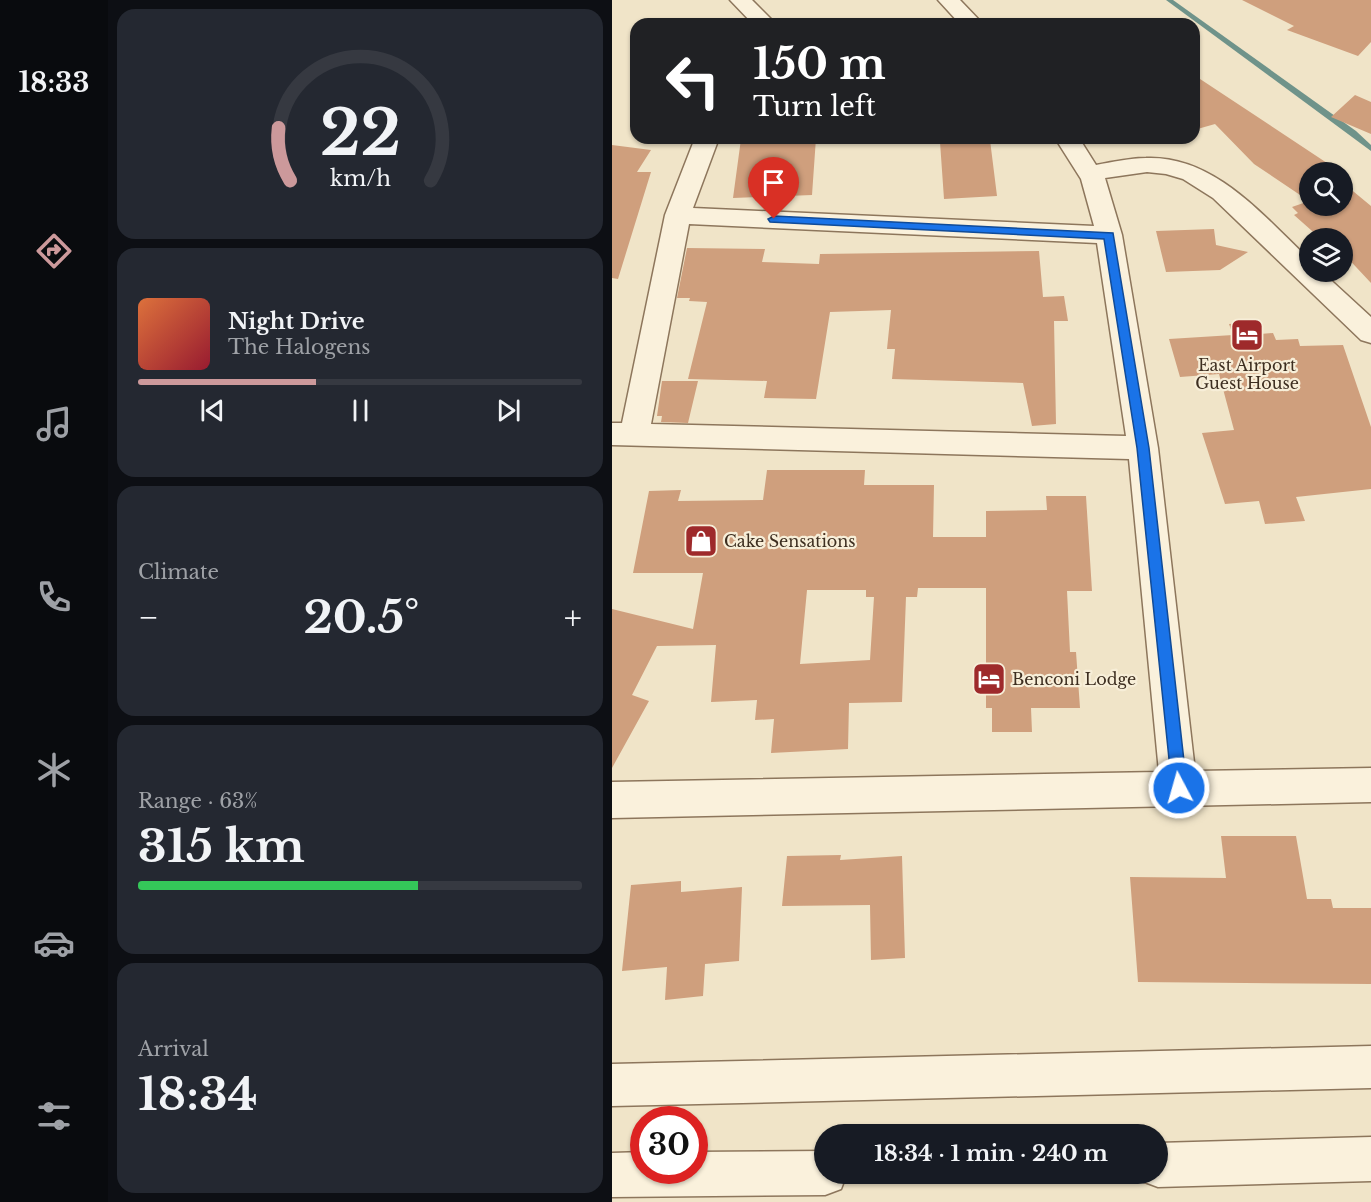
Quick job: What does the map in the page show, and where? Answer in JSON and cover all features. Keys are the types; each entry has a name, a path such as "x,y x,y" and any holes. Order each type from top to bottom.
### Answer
{"street":[{"path":"740,0 759,18"},
{"path":"948,0 966,18"},
{"path":"705,144 678,215 623,434 1143,448"},
{"path":"1071,144 1090,173 1109,235 1143,448 1179,788"},
{"path":"1090,173 1146,165 1168,167 1192,174 1222,192 1371,333"},
{"path":"678,215 1109,235"},
{"path":"612,800 1371,785"},
{"path":"612,1085 1371,1067"},
{"path":"1168,1165 1371,1160"},
{"path":"612,1175 814,1173"}],"building":[{"path":"1242,0 1371,0 1371,42 1358,56 1287,30 1294,26"},
{"path":"1200,79 1325,162 1299,162 1299,194 1254,164 1215,124 1200,128"},
{"path":"1355,95 1371,102 1371,134 1331,117"},
{"path":"740,144 816,144 812,195 733,198"},
{"path":"940,144 990,144 997,196 944,199"},
{"path":"612,145 651,150 637,172 651,172 618,279 612,278"},
{"path":"1353,191 1371,206 1371,283 1353,264 1353,228 1309,228 1294,215 1298,213 1292,207 1299,205 1299,216 1353,216"},
{"path":"1214,229 1216,245 1248,252 1220,270 1166,272 1156,231"},
{"path":"687,248 765,249 762,262 819,264 820,254 1039,251 1043,297 1064,296 1068,321 1054,321 1056,424 1032,426 1023,383 892,379 895,349 887,349 891,310 830,312 816,399 764,398 767,381 688,379 707,302 677,298"},
{"path":"1256,322 1260,334 1273,333 1276,340 1298,339 1300,346 1343,345 1371,427 1371,489 1296,497 1305,521 1265,524 1259,501 1225,504 1202,433 1234,430 1219,374 1180,377 1169,339 1233,335 1229,324"},
{"path":"662,381 698,381 688,423 661,422 662,416 657,416"},
{"path":"767,470 865,470 864,485 934,485 933,537 986,537 986,511 1047,510 1046,496 1086,496 1092,591 1067,591 1070,652 1076,652 1080,708 1031,708 1032,732 992,732 992,708 986,708 986,588 918,588 917,597 906,597 902,702 849,703 848,749 771,753 774,719 755,720 757,700 711,702 716,645 657,646 632,695 649,701 612,768 612,609 693,629 703,573 633,573 649,491 681,490 678,501 763,500","holes":["807,590 866,590 866,597 874,597 870,660 800,664"]},
{"path":"1221,836 1296,836 1307,899 1331,899 1333,908 1371,908 1371,984 1138,982 1130,877 1226,878"},
{"path":"841,855 840,860 902,856 905,958 871,960 870,905 782,906 787,856"},
{"path":"681,881 681,892 742,887 739,961 705,964 703,996 665,1000 667,967 622,971 631,885"}],"waterway":[{"path":"1169,0 1194,18"},
{"path":"1200,22 1353,133 1371,149"}],"place":[{"name":"East Airport Guest House","path":"1247,335"},
{"name":"Cake Sensations","path":"701,541"},
{"name":"Benconi Lodge","path":"989,679"}],"route":[{"path":"774,219 1109,235 1143,448 1179,788"}]}
